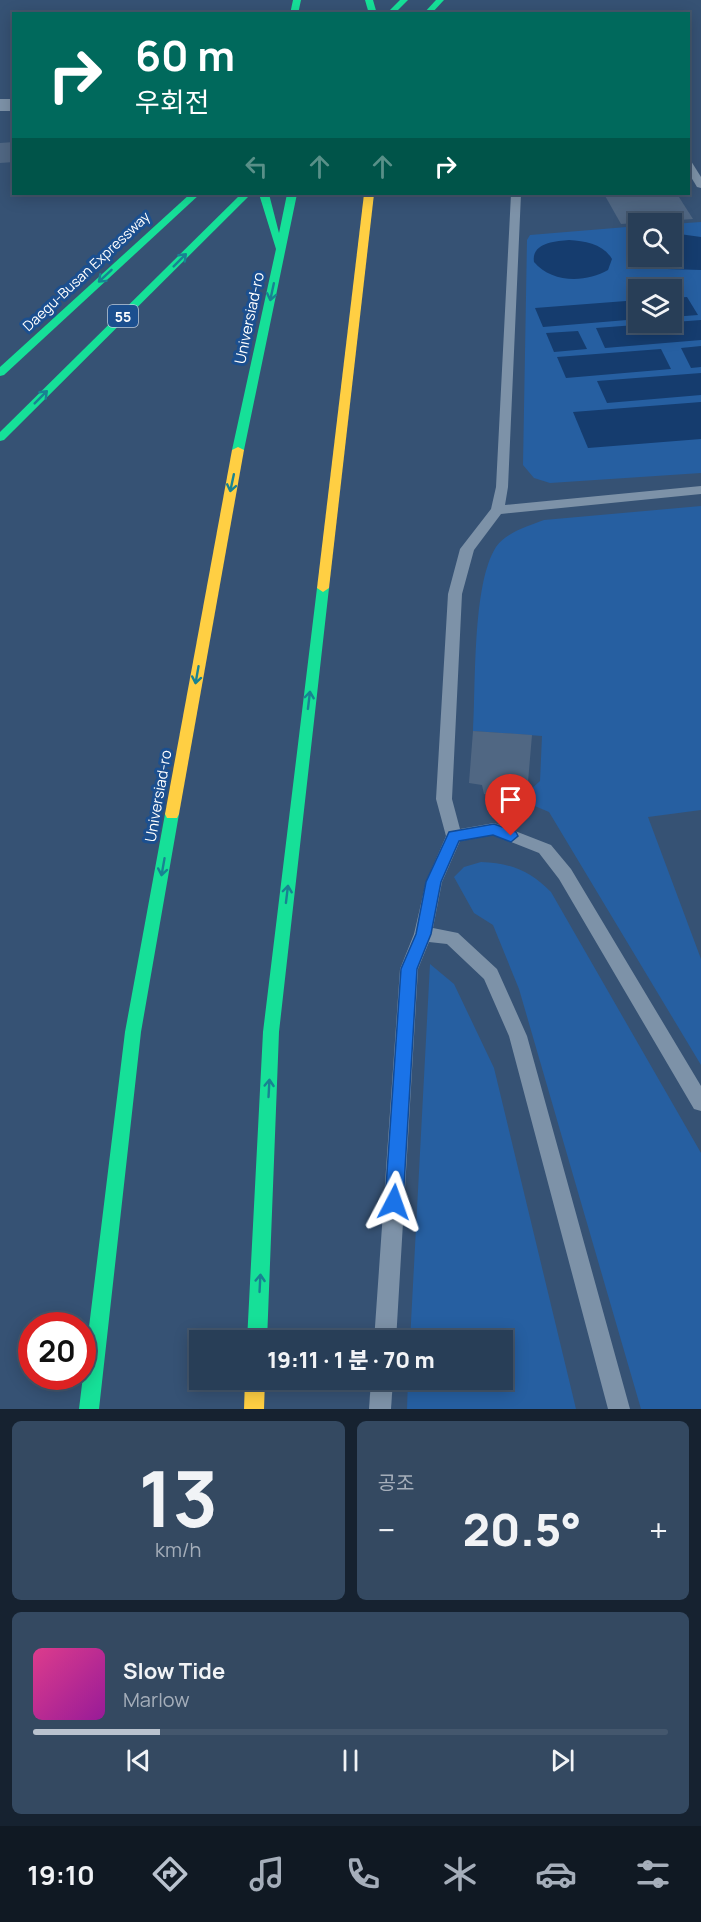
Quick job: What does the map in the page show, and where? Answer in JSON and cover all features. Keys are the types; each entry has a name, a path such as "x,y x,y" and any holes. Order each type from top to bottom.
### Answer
{"main road":[{"path":"391,12 404,0"},
{"path":"428,12 440,0"},
{"name":"Daegu-Busan Expressway","path":"0,374 194,195"},
{"name":"55","path":"0,438 245,195"},
{"path":"264,195 280,254"},
{"name":"Universiad-ro","path":"89,1409 133,1032 228,503 292,195"},
{"path":"257,1330 271,1032 369,195"},
{"path":"254,1409 255,1390"}],"lane":[{"path":"690,166 701,184"},
{"path":"386,1330 409,969 423,934 434,882 454,836 444,798 455,594 468,549 497,510 502,487 516,195"},
{"path":"497,510 701,490"},
{"path":"454,836 494,829 545,849 565,874 701,1103"},
{"path":"423,934 452,938 491,974 518,1036 619,1409"},
{"path":"381,1409 382,1390"}],"shaded area":[{"path":"701,222 701,473 550,483 534,478 523,465 527,240 530,235 628,227 628,267 682,267 682,223"},
{"path":"682,234 701,237 701,270 663,267 682,267"},
{"path":"569,240 588,242 604,250 612,259 608,270 590,277 569,279 550,274 534,262 536,251 540,247 551,242"},
{"path":"682,297 687,297 698,315 682,316"},
{"path":"628,301 628,320 543,327 535,308"},
{"path":"701,320 701,340 605,348 596,328 628,326 628,333 682,333 682,321"},
{"path":"578,331 587,349 554,352 546,333"},
{"path":"701,346 701,367 691,368 681,348"},
{"path":"661,349 671,369 566,378 557,357"},
{"path":"701,373 701,395 607,403 597,381"},
{"path":"701,402 701,439 588,448 573,412"},
{"path":"701,506 701,810 648,817 701,959 701,1065 549,812 530,804 529,791 540,781 542,736 473,731 479,610 488,564 500,542 517,530 544,520"},
{"path":"481,862 511,866 528,874 551,892 701,1153 701,1409 641,1409 519,989 493,925 474,913 454,877 464,867"},
{"path":"430,964 454,984 494,1068 576,1409 407,1409 408,1390 513,1390 513,1330 411,1330"}],"building":[{"path":"12,142 12,162 0,163 0,143"},
{"path":"605,195 678,195 693,219 682,220 682,213 628,213 628,224 621,224"},
{"path":"473,731 532,735 528,782 510,789 507,794 493,796 484,794 482,785 469,783"}],"traffic: fast":[{"path":"294,12 297,0"},
{"path":"369,0 372,12"},
{"path":"391,12 404,0"},
{"path":"428,12 440,0"},
{"path":"0,373 194,195"},
{"path":"0,438 245,195"},
{"path":"264,195 278,247"},
{"path":"238,450 292,195"},
{"path":"257,1330 271,1032 323,588"},
{"path":"89,1409 133,1032 172,814"}],"traffic: slow":[{"path":"323,588 369,195"},
{"path":"172,814 238,450"},
{"path":"254,1409 255,1390"}],"route":[{"path":"394,1202 409,969 423,934 434,882 454,836 494,829 511,836"}]}
